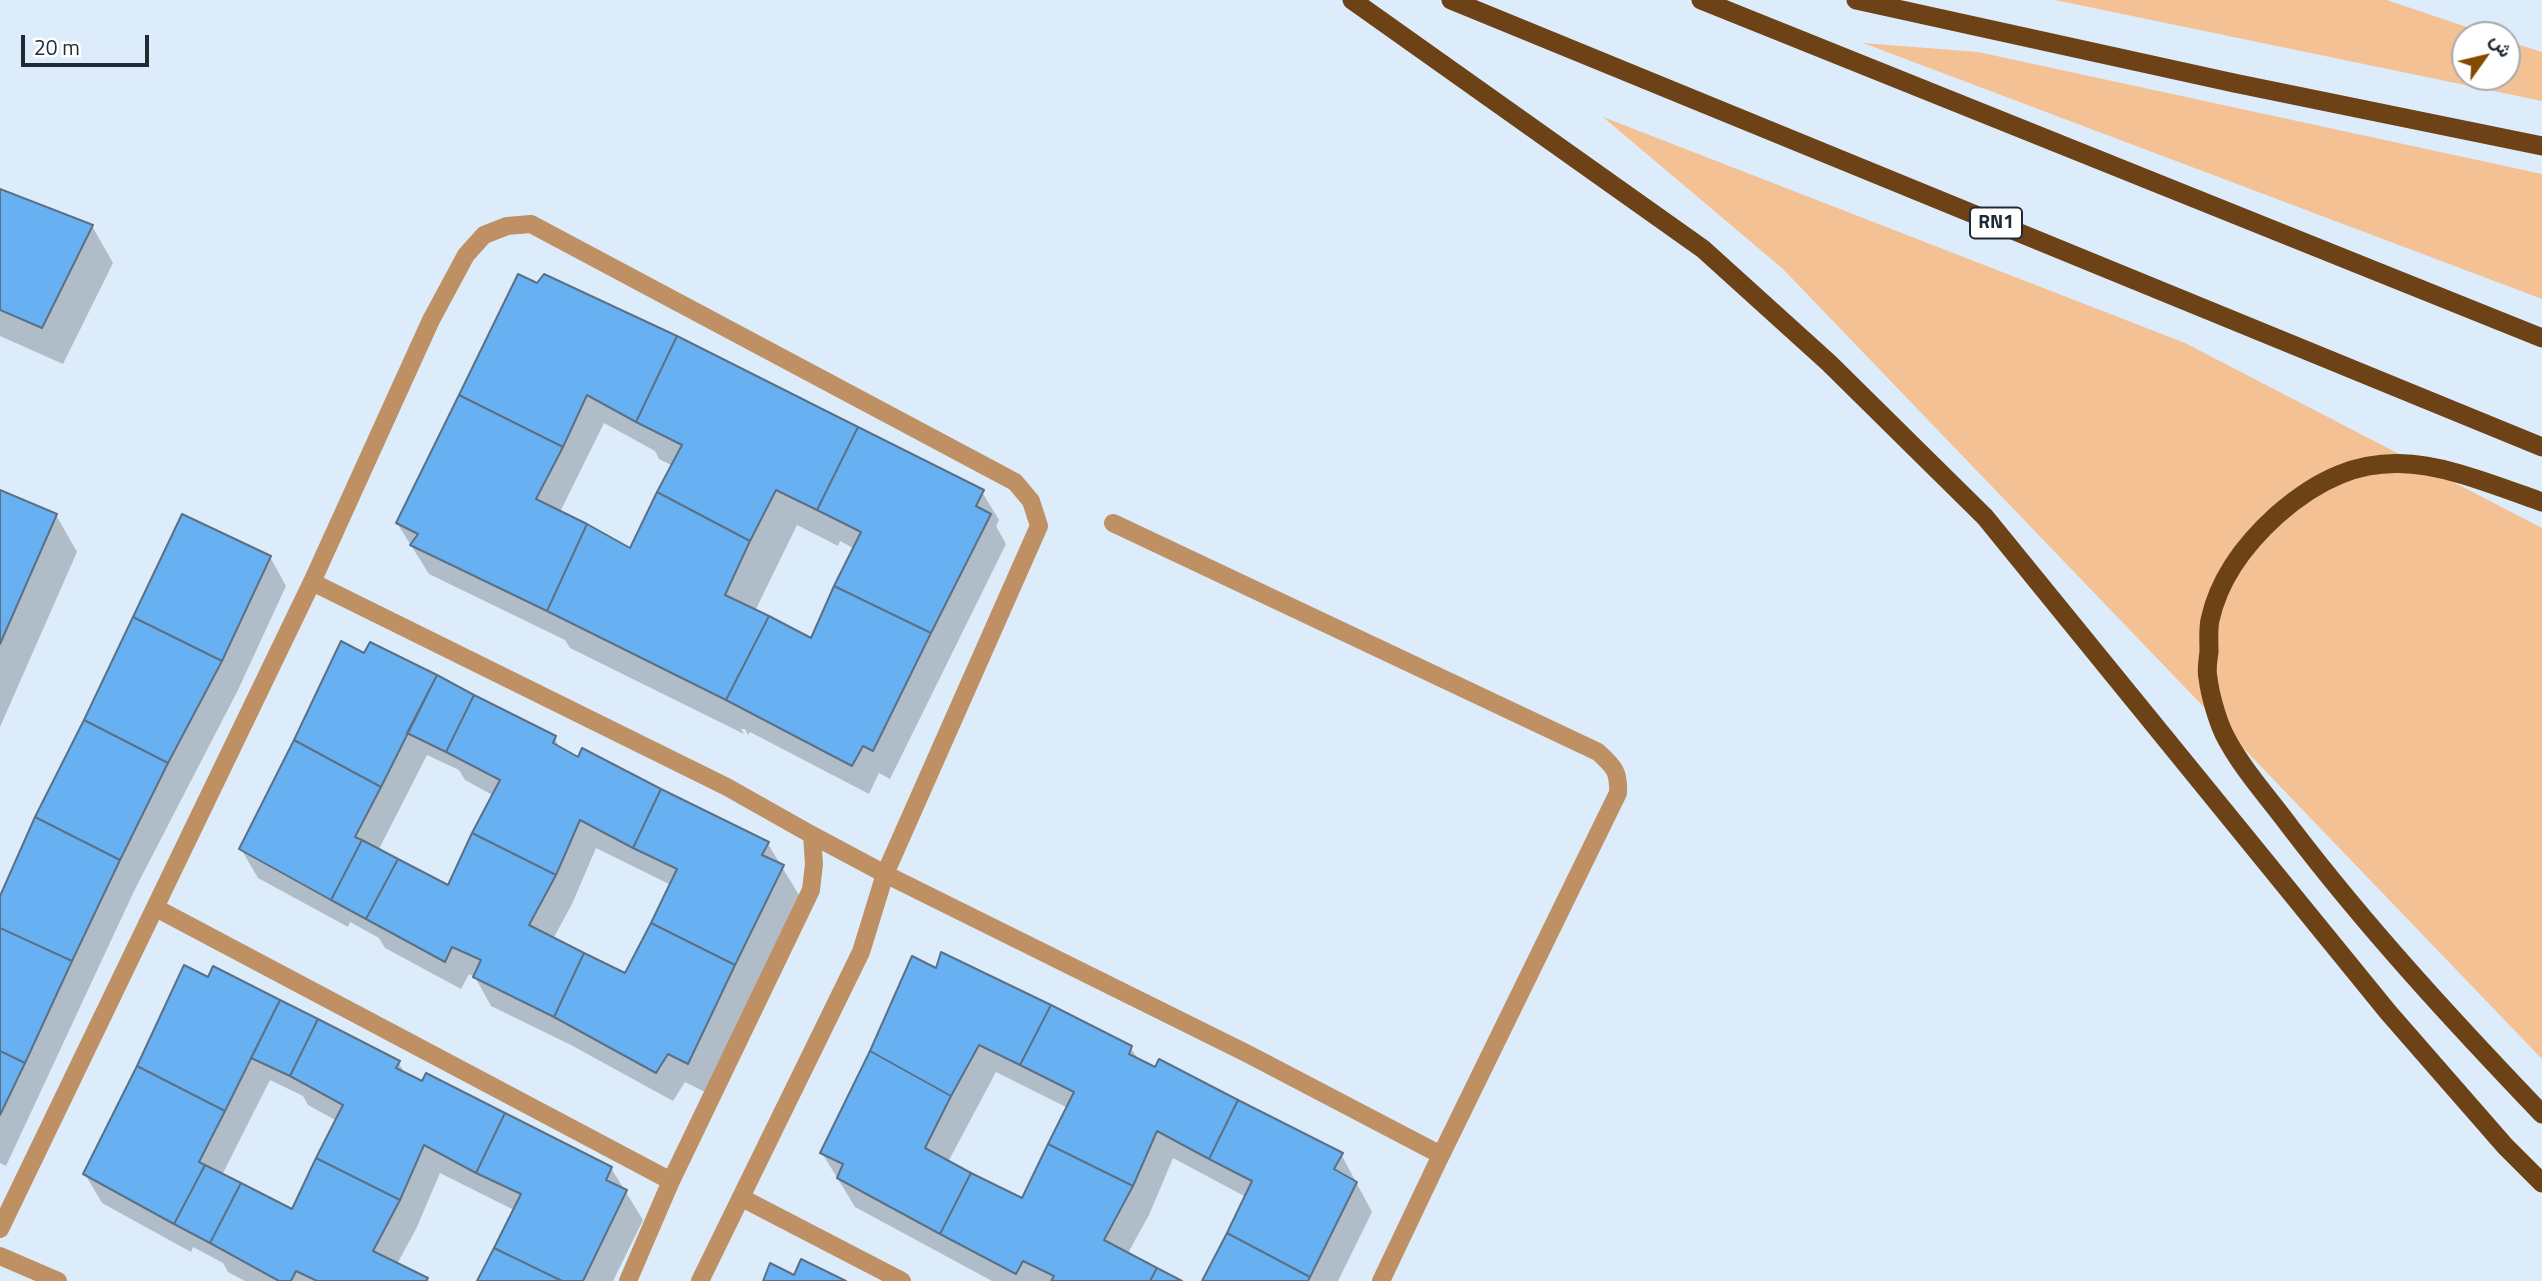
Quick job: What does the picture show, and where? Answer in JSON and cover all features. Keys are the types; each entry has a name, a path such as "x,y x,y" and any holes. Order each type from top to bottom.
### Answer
{"highway":[{"path":"1352,0 1703,249 1829,363 1975,508 2120,681 2388,1012 2505,1146 2542,1183"},
{"name":"RN1","path":"1451,0 2542,447"},
{"path":"1701,0 2542,338"},
{"path":"1856,0 2168,69 2542,146"},
{"path":"2542,502 2436,467 2382,462 2328,478 2288,506 2260,531 2241,553 2222,587 2210,621 2207,677 2224,733 2254,779 2317,862 2414,976 2542,1114"}],"street":[{"path":"0,1228 312,582 431,320 466,255 484,235 506,226 531,224 1015,482 1031,501 1039,526 885,874 861,952 700,1281"},
{"path":"1113,523 1598,752 1612,764 1619,776 1618,793 1381,1281"},
{"path":"312,582 727,787 885,874 1248,1054 1441,1155"},
{"path":"628,1281 671,1181 811,890 813,835"},
{"path":"156,908 671,1181"},
{"path":"742,1198 902,1281"},
{"path":"0,1256 58,1281"}],"shaded area":[{"path":"2055,0 2387,0 2451,22 2451,82"},
{"path":"1863,43 1978,52 2542,174 2542,299"},
{"path":"2521,45 2542,52 2542,101 2494,91 2521,91"},
{"path":"1603,117 2185,343 2542,528 2542,1059 1783,269"}],"building":[{"path":"0,189 93,225 42,328 0,310"},
{"path":"518,274 537,283 544,274 677,336 636,422 587,395 563,447 459,395"},
{"path":"677,336 858,427 817,510 776,490 750,541 657,492 682,445 636,422"},
{"path":"459,395 563,447 536,499 587,524 547,611 410,545 418,534 396,523"},
{"path":"858,427 984,490 976,506 991,514 931,633 834,586 861,532 817,510"},
{"path":"0,490 57,514 0,644"},
{"path":"657,492 750,541 725,595 769,616 726,700 547,611 587,524 630,548"},
{"path":"182,514 271,556 222,661 133,617"},
{"path":"834,586 931,633 873,751 863,746 852,766 726,700 769,616 811,638"},
{"path":"133,617 222,661 168,763 84,720"},
{"path":"341,641 364,653 370,642 437,675 381,787 294,740"},
{"path":"437,675 474,695 446,752 407,733"},
{"path":"474,695 556,736 553,743 578,757 582,748 661,789 633,848 580,820 556,875 472,833 500,780 446,752"},
{"path":"84,720 168,763 120,860 35,817"},
{"path":"294,740 381,787 355,837 362,840 331,900 239,849"},
{"path":"661,789 769,842 762,855 784,865 735,965 651,923 677,869 633,848"},
{"path":"35,817 120,860 72,961 0,928 0,896"},
{"path":"472,833 556,875 529,925 584,953 554,1017 473,977 481,960 452,947 445,962 366,919 398,859 448,885"},
{"path":"362,840 398,859 366,919 331,900"},
{"path":"651,923 735,965 688,1064 668,1054 656,1073 554,1017 584,953 625,973"},
{"path":"0,928 72,961 25,1063 0,1051"},
{"path":"941,952 1051,1005 1020,1065 979,1045 951,1096 870,1051 912,956 936,968"},
{"path":"184,965 208,977 213,966 280,1000 225,1111 137,1066"},
{"path":"280,1000 318,1019 290,1076 251,1058"},
{"path":"1051,1005 1132,1046 1129,1054 1155,1067 1159,1059 1238,1100 1209,1159 1157,1131 1133,1186 1048,1144 1074,1092 1020,1065"},
{"path":"318,1019 400,1061 396,1068 422,1081 426,1073 505,1113 476,1173 424,1145 400,1200 316,1158 343,1105 290,1076"},
{"path":"0,1051 25,1063 0,1115"},
{"path":"870,1051 951,1096 925,1148 971,1173 940,1234 837,1178 843,1164 820,1153"},
{"path":"137,1066 225,1111 199,1162 205,1165 174,1224 83,1174"},
{"path":"1238,1100 1343,1153 1334,1169 1357,1182 1310,1277 1227,1233 1252,1181 1209,1159"},
{"path":"505,1113 612,1167 606,1180 627,1190 583,1281 562,1281 494,1248 521,1194 476,1173"},
{"path":"1048,1144 1133,1186 1104,1240 1157,1268 1150,1281 1051,1281 1054,1276 1023,1261 1016,1274 940,1234 971,1173 1022,1198"},
{"path":"316,1158 400,1200 373,1251 428,1278 426,1281 317,1281 296,1271 291,1281 279,1281 210,1243 241,1183 292,1209"},
{"path":"205,1165 241,1183 210,1243 174,1224"},
{"path":"1227,1233 1310,1277 1308,1281 1202,1281"},
{"path":"494,1248 562,1281 477,1281"},
{"path":"801,1259 846,1281 763,1281 770,1263 794,1275"},
{"path":"1157,1268 1182,1281 1150,1281"}]}
